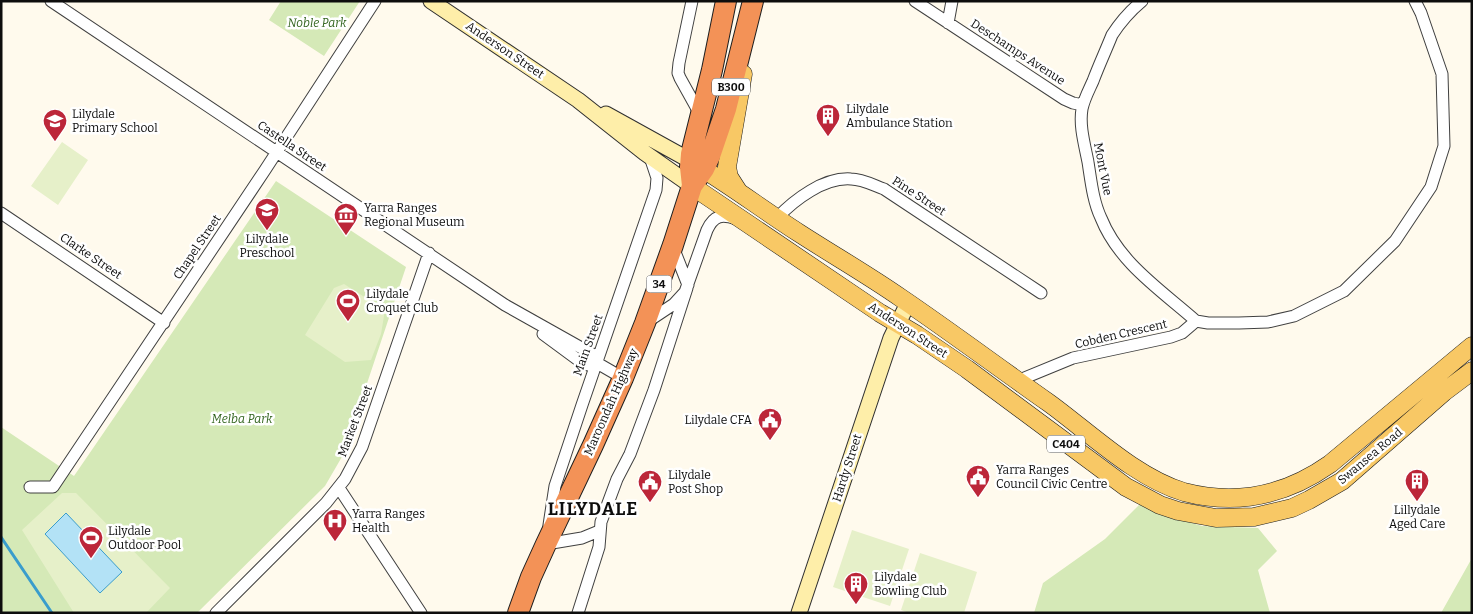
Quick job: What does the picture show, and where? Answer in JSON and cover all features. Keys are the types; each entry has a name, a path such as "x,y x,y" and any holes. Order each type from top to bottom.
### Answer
{"highway":[{"name":"Maroondah Highway","path":"518,613 531,577 623,378 673,245 697,165 701,116 726,1"},
{"name":"Maroondah Highway","path":"697,165 726,108 753,2"}],"main road":[{"name":"Anderson Street","path":"431,1 578,100 650,157 692,186 873,308 917,334 1126,487 1178,511 1206,517 1254,517"},
{"path":"742,195 731,180 727,167 753,2"},
{"name":"Anderson Street","path":"578,100 697,165 908,303 1050,404 1135,468 1166,485 1200,495 1224,498 1262,495"},
{"path":"766,235 777,218"},
{"name":"Hardy Street","path":"799,613 855,444 898,323 908,303"},
{"name":"Swansea Road","path":"1262,495 1297,484 1330,464 1472,346"},
{"path":"967,369 976,352"},
{"name":"Swansea Road","path":"1254,517 1292,508 1342,481 1444,392 1472,371"},
{"path":"1017,381 1014,394 1049,421 1077,452"}],"street":[{"name":"Castella Street","path":"52,1 518,313 594,356 597,363 623,378"},
{"name":"Chapel Street","path":"30,487 53,487 164,323 375,1"},
{"path":"692,1 678,73 701,116"},
{"name":"Deschamps Avenue","path":"915,1 1064,99 1083,105"},
{"path":"948,23 952,1"},
{"name":"Mont Vue","path":"1142,1 1129,12 1112,35 1083,105 1081,118 1091,180 1098,210 1108,232 1124,255 1156,288 1196,321"},
{"path":"1196,321 1208,323 1268,322 1294,316 1344,291 1395,242 1431,187 1444,146 1442,74 1415,1"},
{"name":"Main Street","path":"546,544 556,486 582,404 656,190 656,178 650,157"},
{"name":"Pine Street","path":"777,218 795,202 823,184 844,179 858,180 884,189 1041,292"},
{"name":"Clarke Street","path":"1,213 164,323"},
{"path":"578,613 599,547 601,522 614,485 627,461 654,390 707,230 712,220 716,217 725,216 749,223"},
{"path":"645,323 676,301 683,294 687,286 673,245"},
{"name":"Market Street","path":"216,613 321,508 350,472 362,447 429,253"},
{"name":"Cobden Crescent","path":"1017,381 1073,358 1171,337 1182,332 1196,321"},
{"path":"339,488 421,613"},
{"path":"546,544 582,538 600,531"}],"green space":[{"name":"Noble Park","path":"281,1 360,1 324,56 269,20"},
{"path":"62,142 88,160 58,205 31,186"},
{"name":"Melba Park","path":"276,181 406,267 343,455 325,486 197,613 1,613 1,427 74,476"},
{"name":"Lilydale Croquet Club","path":"344,284 385,310 381,334 371,360 345,362 305,335 334,288"},
{"name":"Lilydale Outdoor Pool","path":"62,493 76,493 170,588 146,613 74,613 22,530"},
{"path":"1140,504 1171,517 1202,526 1258,528 1277,551 1258,570 1270,613 1034,613 1043,583 1105,539"},
{"path":"852,530 909,549 890,606 833,587"},
{"path":"920,553 977,572 964,613 909,613 901,610"},
{"path":"1472,558 1472,613 1441,613"}],"water":[{"path":"66,513 122,572 100,593 45,534"}],"waterway":[{"path":"1,537 52,613"}],"place":[{"name":"Lilydale Ambulance Station","path":"828,137"},
{"name":"Lilydale Primary School","path":"55,142"},
{"name":"Lilydale Preschool","path":"267,231"},
{"name":"Yarra Ranges Regional Museum","path":"346,236"},
{"name":"Lilydale Croquet Club","path":"348,322"},
{"name":"Lilydale CFA","path":"770,441"},
{"name":"Yarra Ranges Council Civic Centre","path":"978,498"},
{"name":"Lillydale Aged Care","path":"1417,502"},
{"name":"Lilydale Post Shop","path":"650,503"},
{"name":"Yarra Ranges Health","path":"335,542"},
{"name":"Lilydale Outdoor Pool","path":"91,559"},
{"name":"Lilydale Bowling Club","path":"856,605"}],"district":[{"name":"LILYDALE","path":"593,509"}]}
